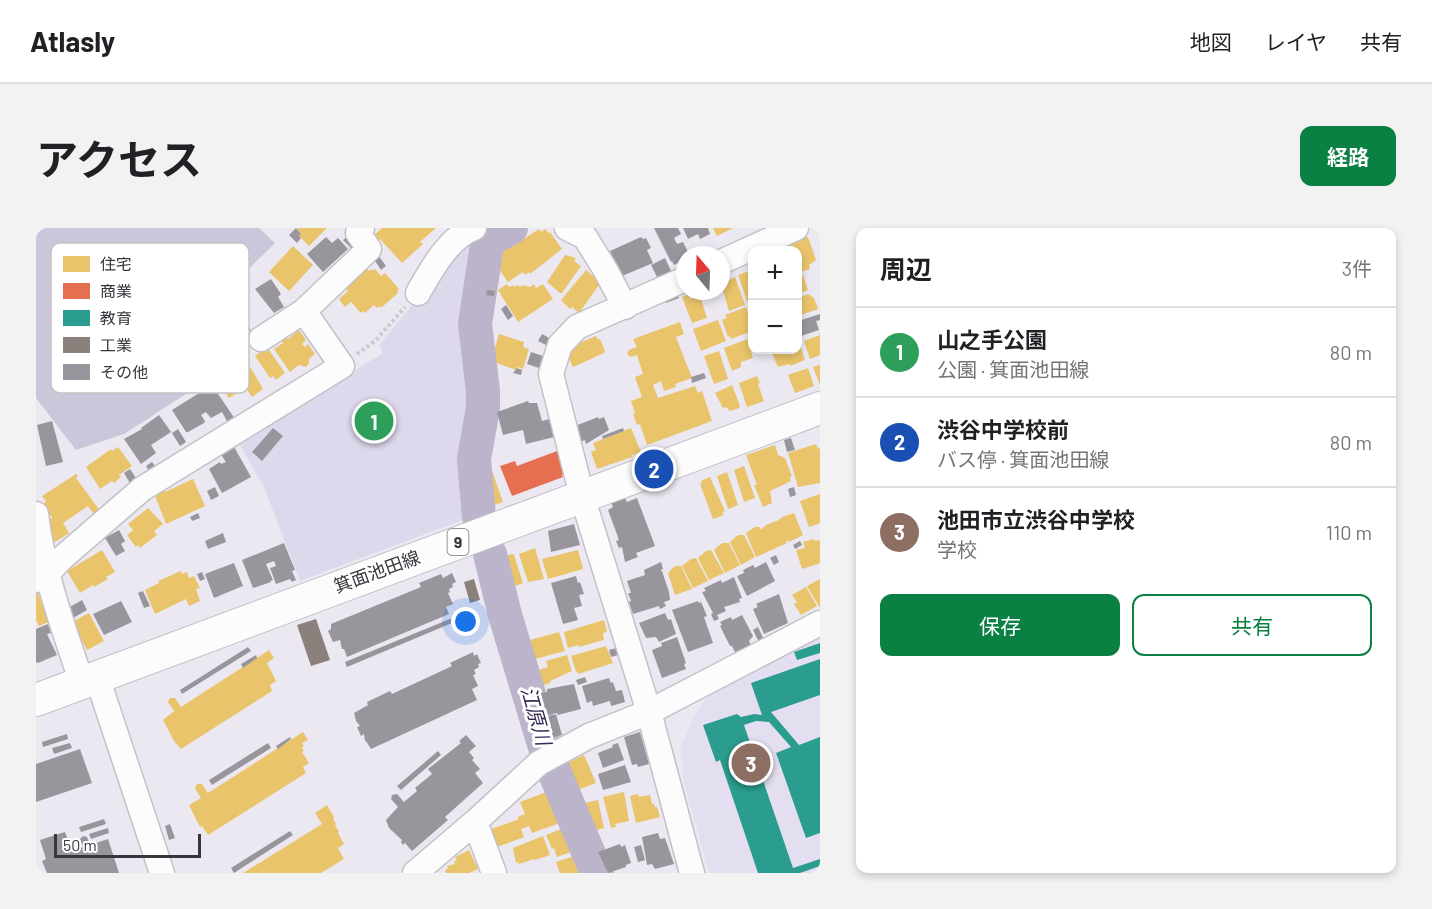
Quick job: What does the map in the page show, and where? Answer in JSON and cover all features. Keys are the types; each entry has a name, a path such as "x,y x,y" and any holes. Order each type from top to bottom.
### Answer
{"main road":[{"name":"箕面池田線","path":"36,700 820,408"}],"street":[{"path":"261,339 304,311 369,249 358,232 362,228"},
{"path":"418,293 434,266 450,247 465,231 474,228"},
{"path":"730,258 796,228"},
{"path":"580,231 606,271 625,307"},
{"path":"676,283 577,327 560,345 551,374 582,496 649,712 692,873"},
{"path":"41,578 142,489 342,366 304,311"},
{"path":"36,514 41,578 89,680 162,873"},
{"path":"415,873 539,763 589,736 649,712 820,623"},
{"path":"475,822 494,873"}],"path":[{"path":"375,340 418,293"}],"shaded area":[{"path":"36,228 259,228 275,243 249,269 249,243 51,243 51,393 188,393 124,434 76,450 36,398"},
{"path":"502,228 487,239 481,253 470,325 482,393 471,464 476,515 300,581 264,487 238,442 383,353 379,345 443,268 474,237"},
{"path":"820,635 820,873 709,873 683,778 681,747 692,719 711,691"}],"building: 住宅":[{"path":"298,228 327,228 309,246 299,236 301,234"},
{"path":"382,228 436,228 420,242 423,244 402,263 380,239 377,242 372,237"},
{"path":"713,228 733,228 717,236"},
{"path":"539,229 541,232 545,229 548,233 550,232 562,249 530,274 529,272 525,275 523,272 508,282 492,259 505,250 499,242 508,236 514,245"},
{"path":"808,237 816,260 809,265 810,269 802,271 802,246 787,246 786,243"},
{"path":"293,246 313,265 289,291 269,272"},
{"path":"565,255 576,258 574,261 581,266 560,293 547,282"},
{"path":"367,269 373,271 375,269 381,276 385,273 399,289 398,293 381,308 374,305 365,313 363,311 361,313 351,302 345,307 339,299 348,291 346,288"},
{"path":"586,270 601,282 579,313 572,307 570,309 561,300"},
{"path":"748,271 747,301 738,275"},
{"path":"802,275 808,290 802,292"},
{"path":"735,277 745,305 729,311 726,300 730,300 730,280"},
{"path":"507,284 509,287 522,285 530,287 534,284 536,288 543,284 553,299 518,322 498,290"},
{"path":"808,294 814,298 818,309 802,315 802,296"},
{"path":"683,300 701,300 707,318 692,323"},
{"path":"746,307 748,333 731,339 730,336 728,337 722,320 727,318 725,315"},
{"path":"718,320 726,341 701,351 693,329"},
{"path":"680,322 684,334 676,337 692,378 664,391 661,381 653,385 658,398 695,386 698,393 702,391 712,421 647,445 640,424 637,425 633,414 635,413 631,401 642,397 635,377 643,374 637,355 630,357 627,353 637,347 633,339"},
{"path":"299,330 306,340 302,344 305,347 308,344 315,354 309,359 306,367 299,365 290,372 274,349 283,343 281,340 286,336 288,339"},
{"path":"499,334 524,342 523,347 529,349 523,369 517,367 516,370 491,361"},
{"path":"820,335 820,355 810,359 804,341"},
{"path":"596,336 598,340 600,339 604,353 573,367 567,355 577,344"},
{"path":"748,339 748,354 752,354 753,358 741,362 741,367 732,371 724,348"},
{"path":"264,349 266,352 269,350 285,373 276,380 273,376 270,378 255,356"},
{"path":"719,351 728,379 714,384 704,356"},
{"path":"802,351 805,360 790,366 790,364 778,367 772,354 802,354"},
{"path":"249,365 263,389 252,397 249,392"},
{"path":"820,365 820,385 813,367"},
{"path":"808,368 814,386 795,393 788,375"},
{"path":"757,376 764,401 747,407 739,383"},
{"path":"732,385 740,406 730,411 726,407 723,408 715,393"},
{"path":"226,393 238,393 229,398"},
{"path":"631,428 641,452 597,469 591,452 596,450 593,443"},
{"path":"816,444 818,449 820,448 820,483 798,487 788,453"},
{"path":"775,445 778,455 785,458 792,476 791,481 770,491 772,503 763,507 746,455"},
{"path":"118,447 132,466 119,475 121,477 114,483 112,481 100,489 86,467 111,449 112,451"},
{"path":"490,465 503,502 486,508 480,469"},
{"path":"744,466 755,498 744,502 734,470"},
{"path":"727,472 738,505 728,509 717,476"},
{"path":"76,474 78,476 76,478 101,512 95,516 88,506 63,523 69,533 55,542 49,534 51,532 46,521 52,518 43,504 46,501 42,496"},
{"path":"710,477 725,511 722,512 724,515 713,519 700,484 701,481"},
{"path":"193,479 205,506 166,524 154,493 164,489 165,492"},
{"path":"820,494 820,523 809,527 800,501"},
{"path":"148,508 163,524 154,531 157,535 140,548 138,545 136,547 127,535 133,530 128,524"},
{"path":"794,513 803,535 789,542 788,540 787,543 756,557 746,533 755,527 760,527 761,530 766,525"},
{"path":"738,535 744,535 755,557 741,565 730,542"},
{"path":"814,539 815,541 820,540 820,563 802,569 796,550 805,548 803,542"},
{"path":"722,543 729,543 740,565 725,573 714,550"},
{"path":"535,548 544,579 528,582 519,554"},
{"path":"102,550 115,572 106,577 108,579 80,593 67,571"},
{"path":"578,550 583,569 548,579 542,559"},
{"path":"711,550 724,573 709,580 698,558"},
{"path":"512,554 523,583 507,589 498,558"},
{"path":"696,558 708,581 693,588 682,566"},
{"path":"675,566 681,566 692,589 675,595 668,573"},
{"path":"181,571 182,574 187,572 189,578 194,576 200,588 196,589 200,601 189,606 186,599 155,614 145,590 159,583 158,581"},
{"path":"820,579 820,608 807,586"},
{"path":"806,587 817,606 801,615 794,604 797,602 792,595"},
{"path":"38,593 49,622 39,626 36,620 36,594"},
{"path":"89,613 104,641 87,650 72,622"},
{"path":"604,620 607,632 603,633 604,640 568,648 564,632"},
{"path":"559,632 565,651 535,659 530,640"},
{"path":"606,646 613,663 578,674 578,671 576,672 571,656"},
{"path":"269,650 274,658 267,663 276,681 270,685 272,691 181,749 163,720 174,711 168,702 170,698 175,698 181,707"},
{"path":"567,655 572,671 537,687 533,672 548,667 546,661"},
{"path":"303,732 308,740 302,743 304,751 302,752 309,763 303,767 306,773 208,835 202,826 200,827 189,805 201,798 195,788 197,784 202,784 208,793"},
{"path":"584,755 596,783 572,792 565,781 568,780 563,765"},
{"path":"549,791 560,823 532,833 529,826 521,829 524,837 497,847 491,829 517,820 519,816 525,814 520,802"},
{"path":"624,792 629,821 615,824 616,827 611,828 603,797"},
{"path":"638,794 639,797 650,795 652,804 657,807 660,817 636,823 630,796"},
{"path":"598,800 604,828 593,831 594,834 589,835 579,806"},
{"path":"327,805 344,844 338,848 344,859 321,873 243,873 322,824 315,813"},
{"path":"566,827 574,851 557,857 546,835"},
{"path":"543,836 550,855 516,863 513,848"},
{"path":"469,850 478,869 469,873 446,873 447,866 455,864 454,861 457,860 455,857"},
{"path":"577,855 586,871 584,873 560,873 556,862"}],"building: 商業":[{"path":"557,451 565,474 562,475 563,477 512,496 500,466 515,461 517,466"}],"building: 教育":[{"path":"820,643 820,653 797,660 794,652"},
{"path":"820,659 820,695 771,712 799,745 820,737 820,833 806,838 776,753 791,747 769,722 756,721 744,725 793,868 820,859 820,866 800,873 758,873 720,760 716,762 703,725 737,714 741,717 762,715 751,683"}],"building: 工業":[{"path":"474,579 480,600 470,603 464,582"},
{"path":"316,619 330,660 311,666 297,625"}],"building: その他":[{"path":"296,228 301,234 297,243 289,235"},
{"path":"654,228 678,228 681,234 674,238 677,244 683,242 685,246 676,246 676,264 671,262"},
{"path":"683,228 708,228 710,234 700,239 698,234 688,239"},
{"path":"348,236 358,246 353,250 343,240"},
{"path":"326,237 332,243 338,238 348,249 323,272 307,254"},
{"path":"641,237 646,238 651,248 647,250 653,263 622,276 610,251"},
{"path":"378,255 386,266 381,270 373,258"},
{"path":"665,258 672,273 658,279 651,265"},
{"path":"271,279 281,294 278,297 284,307 274,313 255,289"},
{"path":"487,290 495,291 494,296 486,295"},
{"path":"676,294 676,299 666,303 664,299"},
{"path":"506,305 513,316 508,320 501,309"},
{"path":"820,314 820,320 816,321 819,330 802,336 802,320"},
{"path":"542,334 549,338 546,345 538,341"},
{"path":"531,352 543,356 539,368 527,364"},
{"path":"517,368 522,370 521,375 513,373"},
{"path":"704,373 706,378 692,383 691,377"},
{"path":"199,393 217,393 235,419 228,423 222,412 211,418 206,412 201,415 204,423 186,432 172,410"},
{"path":"528,401 537,403 542,421 549,419 554,437 526,444 523,430 503,435 497,412"},
{"path":"159,415 171,432 151,445 156,453 141,464 124,439 142,429"},
{"path":"598,417 599,419 604,417 609,430 586,444 585,440 580,442 575,426"},
{"path":"52,421 63,462 46,466 37,425"},
{"path":"273,428 283,436 262,461 252,452"},
{"path":"623,428 624,431 603,439 602,436"},
{"path":"178,429 186,442 180,446 172,433"},
{"path":"791,438 795,450 787,452 784,440"},
{"path":"233,445 251,477 222,493 209,469 220,462 221,464 226,462 220,453"},
{"path":"152,462 155,466 149,471 146,466"},
{"path":"130,469 138,481 131,485 124,473"},
{"path":"215,487 219,496 211,500 207,491"},
{"path":"794,487 796,495 790,497 788,489"},
{"path":"625,498 627,502 637,498 655,546 636,553 638,557 625,562 622,547 619,548 616,541 619,540 608,510 613,507 611,503"},
{"path":"198,513 200,518 192,521 190,517"},
{"path":"574,524 580,545 551,552 548,531"},
{"path":"119,530 125,541 121,544 125,551 116,556 105,538"},
{"path":"223,533 226,542 208,549 205,541"},
{"path":"800,541 802,545 795,549 793,545"},
{"path":"284,543 295,570 292,571 296,580 292,582 290,579 276,584 270,568 276,566 274,561 266,564 273,580 253,588 242,560"},
{"path":"776,555 779,562 774,565 770,558"},
{"path":"661,562 663,569 660,570 670,600 664,602 666,606 660,609 659,606 633,614 627,581 645,575 644,570"},
{"path":"766,562 775,581 747,596 737,576 753,565 755,568"},
{"path":"234,563 243,586 214,598 205,574"},
{"path":"202,572 205,579 200,581 197,574"},
{"path":"452,573 456,582 452,584 453,587 448,593 453,604 446,607 449,614 347,657 340,640 333,642 328,631 331,629 331,624 421,587 419,583 441,574 443,578"},
{"path":"576,576 584,594 579,595 582,606 574,608 578,620 563,624 551,583"},
{"path":"734,577 742,598 739,599 740,602 724,607 726,611 717,615 719,619 714,621 711,614 713,613 702,592 706,591 704,588 721,580 722,583"},
{"path":"143,591 150,606 144,608 138,593"},
{"path":"779,594 788,623 764,634 753,609 758,607 756,604"},
{"path":"82,600 87,610 73,618 68,608"},
{"path":"121,601 132,622 104,635 93,614"},
{"path":"701,602 707,616 704,617 713,643 688,652 672,610"},
{"path":"665,613 668,620 671,619 676,634 659,642 656,637 646,638 639,623"},
{"path":"462,614 464,618 347,667 345,662"},
{"path":"742,615 753,636 749,641 751,645 735,652 720,622"},
{"path":"48,624 51,633 47,634 57,655 38,663 36,662 36,629"},
{"path":"758,627 764,640 759,642 753,630"},
{"path":"677,637 686,669 662,678 652,650 662,646 661,643"},
{"path":"248,647 251,651 182,694 180,690"},
{"path":"616,648 618,655 611,657 609,650"},
{"path":"473,652 474,656 477,654 481,663 474,670 476,674 473,675 478,686 472,689 477,700 371,749 365,741 364,734 361,736 357,727 360,726 354,713 368,705 367,702 390,691 392,694 452,666 450,663"},
{"path":"256,655 257,658 243,668 241,664"},
{"path":"585,677 587,682 578,685 576,680"},
{"path":"609,678 616,691 622,690 625,702 611,706 610,701 593,706 592,701 587,703 582,686"},
{"path":"574,684 581,709 558,715 557,713 542,716 536,691 547,692 547,689"},
{"path":"556,714 562,735 549,738 543,718"},
{"path":"640,732 649,764 638,767 637,764 632,765 624,737"},
{"path":"67,734 68,739 43,747 42,742"},
{"path":"466,735 476,746 469,752 474,758 472,760 480,769 475,773 483,783 445,817 448,820 412,851 405,843 403,845 402,840 389,828 386,820 398,807 391,799 392,795 397,794 404,802 417,791 415,788 432,774 428,769 461,743 459,741"},
{"path":"290,737 291,739 278,749 276,746"},
{"path":"70,743 72,748 54,754 52,748"},
{"path":"268,743 271,748 212,785 209,780"},
{"path":"618,743 624,760 603,768 598,753"},
{"path":"80,749 92,783 36,802 36,764"},
{"path":"438,751 441,755 401,790 397,786"},
{"path":"625,765 631,782 603,790 598,774"},
{"path":"104,819 106,824 81,832 79,827"},
{"path":"170,824 175,838 169,840 165,826"},
{"path":"108,828 109,833 91,839 89,834"},
{"path":"290,831 293,835 234,873 231,868"},
{"path":"65,832 72,851 83,847 80,839 83,836 87,837 90,845 108,839 119,873 47,873 42,861 46,859 40,840"},
{"path":"658,833 660,839 665,838 674,864 655,869 652,864 647,865 642,837"},
{"path":"620,844 621,847 625,845 631,863 608,873 598,852"},
{"path":"641,845 645,860 638,862 634,847"}],"waterway":[{"name":"江原川","path":"479,517 474,459 483,408 483,391 475,324 487,245 493,238 511,228"},
{"name":"江原川","path":"490,554 505,615 548,757 597,873"}],"place":[{"name":"山之手公園","path":"374,421"},
{"name":"渋谷中学校前","path":"654,469"},
{"name":"池田市立渋谷中学校","path":"751,763"}]}
